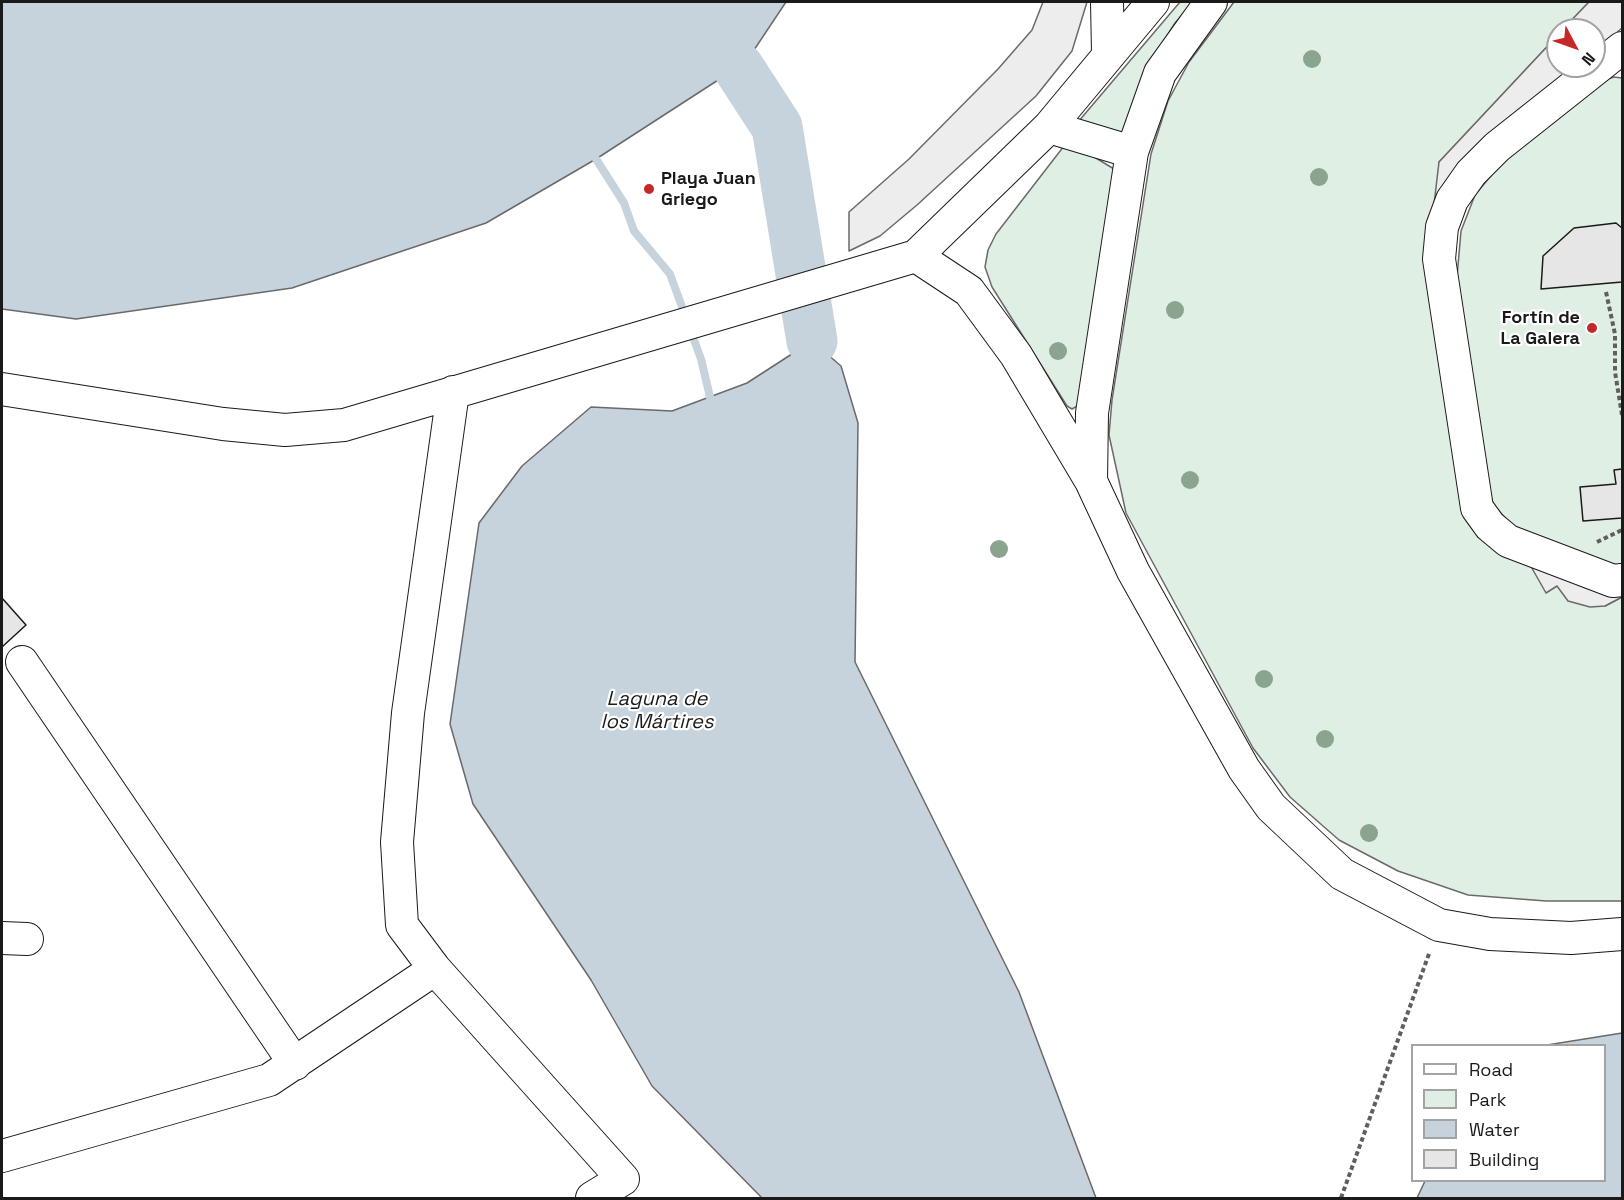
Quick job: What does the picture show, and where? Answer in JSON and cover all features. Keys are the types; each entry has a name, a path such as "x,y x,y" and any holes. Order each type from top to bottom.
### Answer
{"street":[{"path":"1107,2 1108,53"},
{"path":"2,389 223,424 285,430 344,425 911,257 1049,127 1108,53 1153,2"},
{"path":"1091,481 1092,413 1132,152 1160,74 1210,2"},
{"path":"1616,59 1497,147 1471,173 1452,200 1442,227 1439,259 1478,508 1490,526 1508,541 1613,581 1623,580"},
{"path":"1049,127 1132,152"},
{"path":"911,257 969,291 1017,354 1091,481 1133,571 1244,769 1271,807 1342,874 1439,925 1491,934 1560,938 1623,934"},
{"path":"453,392 408,713 397,842 402,926 435,969 623,1179 592,1198"},
{"path":"22,662 295,1064"},
{"path":"5,1146 269,1080 435,969"}],"path":[{"path":"1606,292 1615,334 1615,372 1623,415"},
{"path":"1341,1198 1439,925"}],"green space":[{"path":"1180,2 1193,2 1175,23 1160,47 1123,141 1078,122"},
{"path":"1234,2 1589,2 1574,18 1546,18 1546,48 1439,162 1467,504 1529,563 1557,586 1605,606 1622,597 1622,901 1546,901 1468,895 1398,871 1339,840 1290,797 1253,748 1126,513 1109,435 1112,400 1151,154 1168,101 1189,62"},
{"path":"1614,77 1622,78 1622,565 1605,565 1517,530 1494,506 1485,477 1457,277 1461,231 1475,195 1504,160 1599,82"},
{"path":"1064,146 1076,146 1114,169 1081,404 1072,409 1067,406 992,287 985,267 988,250 996,234"}],"shaded area":[{"path":"1043,2 1087,2 1072,51 1036,96 917,205 880,236 849,251 849,212 909,159 998,69 1032,30"},
{"path":"1589,2 1622,2 1622,28 1606,42 1606,18 1574,18"},
{"path":"1546,48 1546,78 1567,78 1431,230 1439,162"},
{"path":"1529,563 1622,589 1622,597 1605,606 1590,607 1568,601 1557,586 1546,593"}],"water":[{"path":"2,2 786,2 746,62 596,159 486,223 292,288 76,319 2,309"},
{"name":"Laguna de los Mártires","path":"812,341 841,366 858,423 855,662 1019,992 1096,1198 762,1198 652,1086 591,980 473,804 450,724 479,523 522,466 591,407 672,411 747,383"},
{"path":"1622,1033 1622,1198 1417,1198 1425,1182 1606,1182 1606,1044 1553,1044"}],"building":[{"path":"1616,223 1622,228 1622,282 1541,289 1543,256 1574,228"},
{"path":"1622,469 1622,518 1583,521 1580,487 1616,484 1614,470"},
{"path":"2,598 26,625 2,647"}],"waterway":[{"path":"738,67 777,127 812,341"},
{"path":"596,159 624,203 634,231 670,274 701,359 710,397"}],"place":[{"name":"Playa Juan Griego","path":"649,189"},
{"name":"Fortín de La Galera","path":"1592,328"}]}
